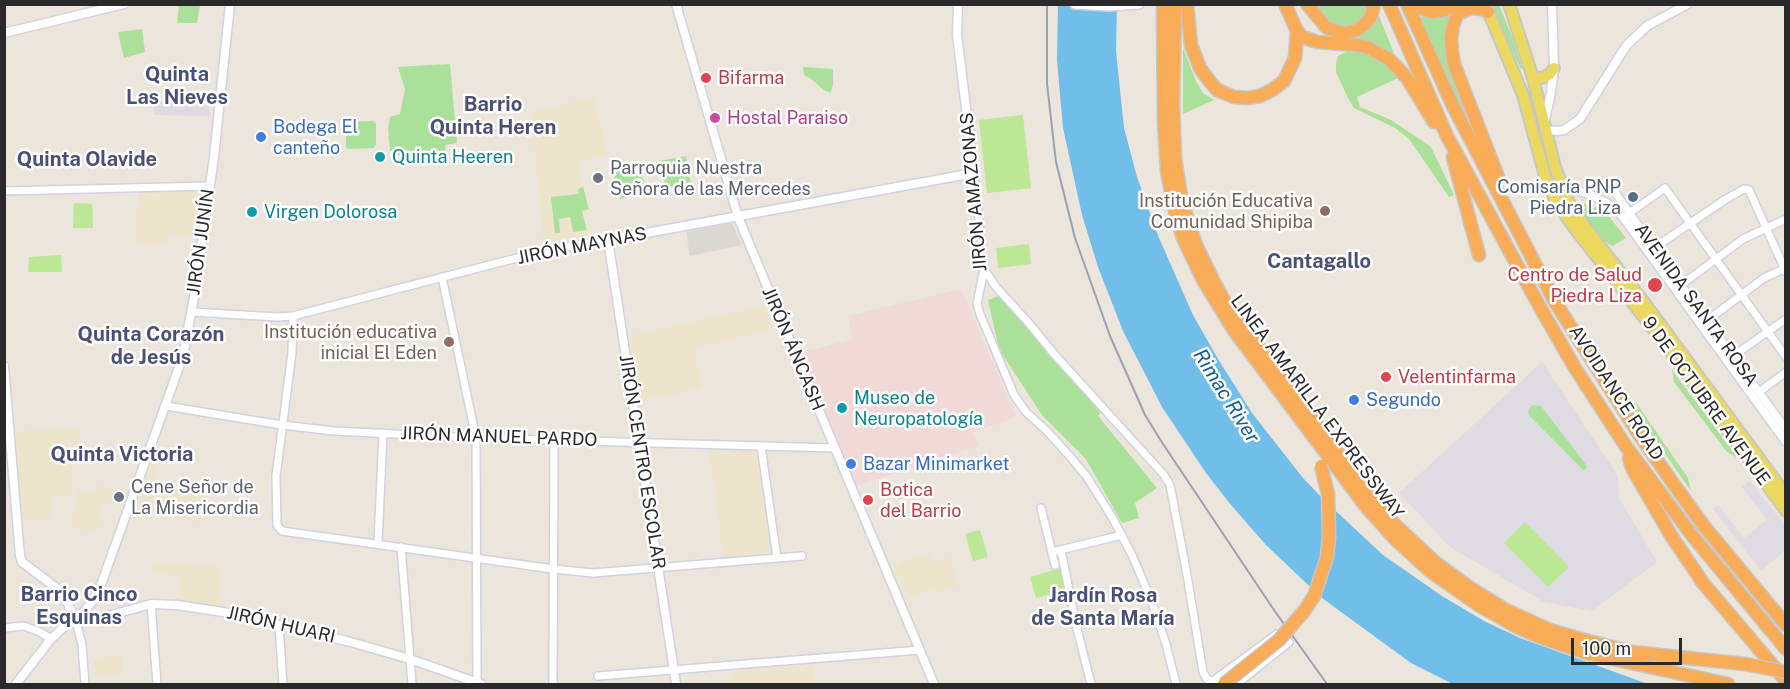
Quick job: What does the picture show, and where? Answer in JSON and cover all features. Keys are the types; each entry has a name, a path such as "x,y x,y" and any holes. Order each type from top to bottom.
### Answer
{"highway":[{"name":"LINEA AMARILLA EXPRESSWAY","path":"1163,4 1165,146 1169,185 1179,225 1192,258 1213,298 1241,340 1359,498 1395,539 1430,571 1480,606 1537,636 1586,652 1728,684"},
{"name":"LINEA AMARILLA EXPRESSWAY","path":"1175,4 1173,105 1175,158 1182,202 1196,245 1225,302 1370,496 1395,525 1436,563 1487,599 1550,630 1632,652 1745,664 1785,672"},
{"path":"1187,4 1191,45 1200,68 1217,90 1234,97 1260,96 1284,81 1295,58 1297,31"},
{"path":"1285,4 1302,37 1309,40 1367,47 1389,59 1407,78 1432,120 1447,136 1479,255"},
{"path":"1307,4 1326,27 1345,33 1364,26 1371,17 1374,4"},
{"name":"AVOIDANCE ROAD","path":"1389,4 1447,136 1575,368 1625,445 1691,534 1785,650"},
{"name":"AVOIDANCE ROAD","path":"1407,4 1453,106 1555,302 1640,436 1704,526 1785,625"},
{"path":"1415,4 1432,12 1456,8 1487,8"},
{"path":"1456,8 1452,38 1454,64 1528,250"},
{"path":"1217,684 1280,640 1314,596 1327,557 1328,494 1321,466 1308,431"},
{"path":"1625,445 1633,470 1691,566 1785,681"}],"main road":[{"path":"1075,4 1109,6 1139,4"},
{"name":"9 DE OCTUBRE AVENUE","path":"1509,4 1533,78 1555,166 1570,205 1785,495"},
{"name":"9 DE OCTUBRE AVENUE","path":"1487,8 1523,95 1550,189 1572,225 1673,356 1785,511"},
{"path":"1533,78 1549,75 1554,68"},
{"path":"1550,189 1562,187"}],"street":[{"path":"4,33 124,4"},
{"name":"JIRÓN JUNÍN","path":"16,684 51,639 65,626 76,621 92,602 102,582 183,356 192,312 220,107 230,4"},
{"name":"JIRÓN ÁNCASH","path":"676,4 738,217 934,684"},
{"name":"JIRÓN AMAZONAS","path":"958,4 957,35 984,269 977,304 980,314 1014,395 1026,412 1058,443 1087,477 1122,535 1156,612 1176,684"},
{"path":"1552,4 1554,68 1545,126 1558,131 1573,125 1585,112 1626,46 1647,26 1688,4"},
{"name":"JIRÓN MAYNAS","path":"192,312 293,316 541,252 974,173"},
{"name":"AVENIDA SANTA ROSA","path":"1606,181 1610,184 1627,215 1704,323 1783,428"},
{"path":"4,191 209,186"},
{"name":"AVENIDA SANTA ROSA","path":"1562,187 1589,194 1627,215 1681,285 1704,323 1733,356 1759,392 1783,428 1785,442"},
{"path":"1627,215 1665,188 1785,357"},
{"path":"1654,248 1726,199 1744,189 1749,190 1785,269 1764,278 1704,323"},
{"path":"1681,285 1743,239 1785,219"},
{"name":"JIRÓN CENTRO ESCOLAR","path":"608,240 675,684"},
{"path":"984,269 1055,356 1164,475 1170,485 1203,672 1207,679 1217,684 1282,631"},
{"path":"442,277 476,438 479,684"},
{"path":"293,316 292,353 277,461 275,493 277,525 284,531 593,573 802,556"},
{"path":"1733,356 1785,318"},
{"path":"4,366 20,556 22,562 59,590 68,604 76,621 82,645 85,684"},
{"path":"1759,392 1785,372"},
{"name":"JIRÓN MANUEL PARDO","path":"166,406 282,425 334,430 476,438 834,448"},
{"path":"378,543 383,433"},
{"path":"553,684 554,440"},
{"path":"761,446 777,558"},
{"path":"1041,508 1055,565"},
{"path":"1052,552 1122,535"},
{"path":"401,547 412,684"},
{"path":"1061,550 1091,684"},
{"name":"JIRÓN HUARI","path":"76,621 111,615 151,604 170,603 224,612 347,641 410,659 479,684"},
{"path":"151,604 157,684"},
{"path":"279,625 283,684"},
{"path":"4,628 24,626 51,639"},
{"path":"1237,684 1289,642"},
{"path":"598,676 920,650"}],"shaded area":[{"path":"593,98 608,155 577,162 589,209 582,211 588,236 544,244 532,112"},
{"path":"198,100 197,106 208,106 210,116 154,115 154,101"},
{"path":"202,190 193,237 169,234 167,245 135,242 139,193"},
{"path":"732,223 742,245 690,256 686,232"},
{"path":"961,289 1016,417 973,432 978,446 856,486 800,353 852,339 848,316"},
{"path":"763,306 773,328 693,348 702,388 639,401 628,337"},
{"path":"1542,362 1618,476 1619,498 1657,562 1592,611 1544,602 1450,547 1399,493"},
{"path":"80,428 77,458 72,469 72,495 52,496 52,518 22,520 16,432"},
{"path":"709,449 759,451 774,552 724,558"},
{"path":"151,464 159,465 153,483 205,496 199,522 135,511"},
{"path":"1750,481 1785,526 1785,551 1761,571 1713,509 1718,505 1744,538 1767,520 1742,487"},
{"path":"99,486 127,492 122,506 103,501 95,532 72,526 77,490 96,494"},
{"path":"931,554 934,563 950,558 959,584 935,592 933,588 909,597 895,568 904,561"},
{"path":"153,562 220,567 218,607 178,601 180,575 153,573"},
{"path":"104,656 121,656 122,673 94,677 93,661 104,660"},
{"path":"813,665 815,684 731,684 729,673"}],"green space":[{"path":"179,5 200,5 197,23 177,23"},
{"path":"1313,5 1370,5 1370,9 1362,22 1346,28 1331,24"},
{"path":"1454,5 1455,81 1470,127 1420,17 1436,17"},
{"path":"1491,5 1499,5 1513,39 1521,70"},
{"path":"1377,11 1395,56 1373,43 1360,39 1358,35"},
{"path":"142,29 145,52 124,58 118,32"},
{"path":"1183,48 1203,93 1214,100 1183,114"},
{"path":"1361,51 1385,62 1398,78 1357,97 1360,107 1391,120 1431,147 1454,195 1449,197 1409,139 1395,128 1354,108 1336,72 1336,63 1338,56 1346,52"},
{"path":"450,64 457,143 445,145 446,157 406,158 390,151 388,129 390,117 400,114 405,89 398,67"},
{"path":"803,67 833,69 831,92 825,91 804,75"},
{"path":"1023,115 1031,188 987,193 979,120"},
{"path":"373,121 376,123 374,148 346,148 346,124 348,122"},
{"path":"686,156 691,184 666,188 659,161"},
{"path":"640,165 646,193 620,199 613,172"},
{"path":"583,187 589,209 582,211 587,230 573,232 570,217 559,219 560,233 555,233 551,197 579,194 578,189"},
{"path":"74,203 92,204 93,228 73,228"},
{"path":"1585,204 1607,214 1626,238 1612,246 1601,239 1581,214 1579,207"},
{"path":"1029,244 1031,264 998,268 996,248"},
{"path":"61,255 62,272 28,272 29,257"},
{"path":"999,296 1102,411 1098,416 1157,488 1135,503 1139,518 1122,523 1086,459 1042,415 999,349 988,300"},
{"path":"1672,370 1738,458 1727,452 1674,382"},
{"path":"1627,399 1637,404 1688,478 1691,491"},
{"path":"1533,405 1541,406 1587,466 1586,469 1583,470 1529,415 1528,410"},
{"path":"1525,522 1569,567 1548,587 1504,543"},
{"path":"980,530 988,557 973,561 965,534"},
{"path":"1061,568 1066,590 1036,598 1030,577"}],"water":[{"name":"Rimac River","path":"1058,5 1117,5 1116,51 1124,128 1137,177 1159,238 1193,315 1218,359 1252,413 1303,478 1383,555 1442,596 1484,621 1520,638 1648,684 1453,684 1411,663 1322,598 1266,545 1231,505 1206,473 1162,407 1123,331 1098,267 1082,215 1063,128 1057,60"}],"railway":[{"path":"1047,4 1047,84 1056,162 1075,238 1110,336 1145,415 1163,444 1274,610 1327,684"}],"place":[{"name":"Bifarma","path":"706,78"},
{"name":"Hostal Paraiso","path":"715,118"},
{"name":"Bodega El canteño","path":"261,137"},
{"name":"Quinta Heeren","path":"380,157"},
{"name":"Parroquia Nuestra Señora de las Mercedes","path":"598,178"},
{"name":"Comisaría PNP Piedra Liza","path":"1633,197"},
{"name":"Institución Educativa Comunidad Shipiba","path":"1325,211"},
{"name":"Virgen Dolorosa","path":"252,212"},
{"name":"Centro de Salud Piedra Liza","path":"1655,285"},
{"name":"Institución educativa inicial El Eden","path":"449,342"},
{"name":"Velentinfarma","path":"1386,377"},
{"name":"Segundo","path":"1354,400"},
{"name":"Museo de Neuropatología","path":"842,408"},
{"name":"Bazar Minimarket","path":"851,464"},
{"name":"Cene Señor de La Misericordia","path":"119,497"},
{"name":"Botica del Barrio","path":"868,500"}],"district":[{"name":"Quinta Las Nieves","path":"177,86"},
{"name":"Barrio Quinta Heren","path":"493,116"},
{"name":"Quinta Olavide","path":"87,160"},
{"name":"Cantagallo","path":"1319,262"},
{"name":"Quinta Corazón de Jesús","path":"151,346"},
{"name":"Quinta Victoria","path":"122,455"},
{"name":"Barrio Cinco Esquinas","path":"79,606"},
{"name":"Jardín Rosa de Santa María","path":"1103,608"}]}
